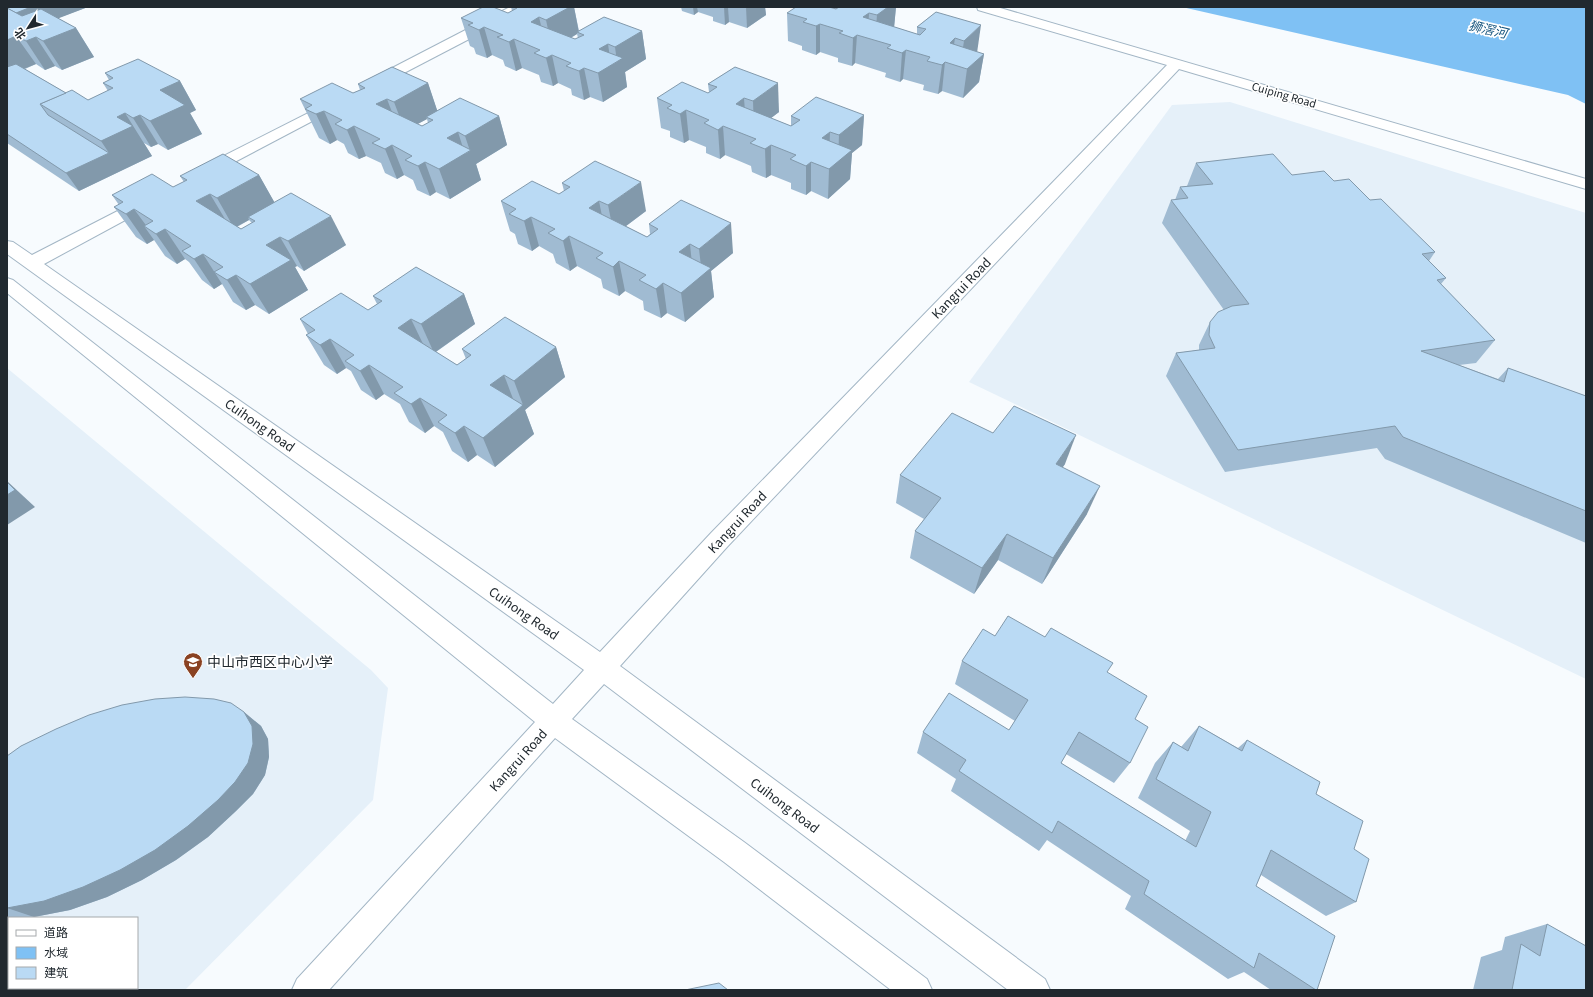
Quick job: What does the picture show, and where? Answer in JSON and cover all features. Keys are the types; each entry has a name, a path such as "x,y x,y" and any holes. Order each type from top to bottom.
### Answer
{"street":[{"path":"364,88 520,7"},
{"name":"Cuiping Road","path":"983,7 1586,184"},
{"name":"Kangrui Road","path":"308,990 719,540 1176,64"},
{"path":"188,181 350,96"},
{"path":"31,263 160,195"},
{"name":"Cuihong Road","path":"7,246 602,668 1034,990"},
{"path":"7,284 554,720 734,852 916,990"}],"shaded area":[{"path":"1230,102 1586,213 1586,679 969,382 1172,105"},
{"name":"中山市西区中心小学","path":"7,368 371,670 388,688 373,800 185,990 7,990"}],"water":[{"name":"狮滘河","path":"1182,7 1586,7 1586,104 1568,95"}],"building":[{"path":"7,7 31,7 16,13"},
{"path":"483,7 493,7 508,13 517,8 513,7 570,7 546,20 539,17 531,22 575,39 584,35 577,32 604,17 642,31 615,47 608,44 599,49 623,58 598,73 584,68 579,71 566,66 571,63 552,55 546,58 534,53 540,50 514,39 509,42 497,37 503,35 484,27 479,30 468,25 473,23 461,18"},
{"path":"796,7 829,7 836,9 839,7 888,7 877,15 869,13 863,17 920,35 926,29 917,27 936,12 981,25 964,41 955,38 950,43 984,54 967,69 945,62 942,65 927,61 930,57 906,50 902,53 887,48 891,45 857,35 853,38 839,33 843,31 820,24 816,26 803,22 807,19 787,13"},
{"path":"7,8 22,16 41,9 76,28 43,41 36,37 26,41 16,36 7,40"},
{"path":"138,59 180,81 160,90 185,105 150,121 140,115 133,118 125,113 117,117 133,126 101,141 40,104 72,90 88,100 113,88 103,83 113,78 105,73"},
{"path":"16,64 66,93 40,104 48,115 109,153 66,173 7,134 7,67"},
{"path":"392,67 428,83 394,102 387,99 376,104 422,126 433,120 426,117 460,98 499,116 465,136 458,132 447,138 471,150 439,169 425,162 418,166 405,160 412,156 392,145 385,149 372,143 380,139 354,126 347,130 335,124 342,120 324,111 316,114 305,109 312,105 300,99 332,83 353,93 365,88 358,84"},
{"path":"735,67 778,83 753,101 744,98 736,104 791,126 800,120 791,116 816,97 864,115 839,135 830,132 822,138 852,150 829,169 811,162 806,166 790,159 796,155 771,145 765,149 750,143 756,139 723,126 718,130 704,123 709,120 686,110 680,114 667,108 672,105 657,98 682,82 708,93 717,87 708,84"},
{"path":"223,154 259,175 217,198 210,194 196,201 241,229 255,221 248,217 291,193 331,216 288,241 280,237 266,245 291,260 250,284 236,275 227,280 214,272 223,267 203,254 194,259 182,251 191,246 165,229 156,234 144,226 153,221 134,209 126,214 114,207 123,202 112,195 152,174 173,187 187,180 180,176"},
{"path":"1273,154 1292,175 1324,171 1334,181 1349,179 1370,200 1381,199 1435,252 1422,254 1446,278 1437,280 1495,340 1421,351 1504,382 1508,368 1586,396 1586,511 1403,437 1395,426 1238,450 1176,353 1215,348 1209,335 1210,322 1218,312 1232,306 1249,304 1171,200 1188,198 1180,187 1213,184 1196,163"},
{"path":"595,161 641,182 608,205 599,201 589,208 647,237 658,229 649,224 681,200 731,223 699,249 690,244 679,252 711,268 681,293 663,283 656,289 639,280 646,275 619,261 613,267 596,258 603,253 569,236 563,241 548,233 555,229 531,217 524,221 509,214 516,209 501,201 532,181 559,194 570,187 562,183"},
{"path":"416,267 464,294 421,324 411,319 398,328 457,365 471,355 462,349 505,317 556,347 514,381 504,375 490,385 523,405 483,438 464,426 455,433 438,422 447,415 420,398 411,404 394,393 403,387 369,365 360,371 345,361 354,355 330,339 320,345 306,335 315,330 300,319 341,293 368,310 382,301 373,296"},
{"path":"1014,406 1076,435 1056,464 1100,486 1053,558 1007,534 982,568 915,531 941,498 900,475 952,413 993,433"},
{"path":"7,482 15,490 7,495"},
{"path":"1008,616 1045,637 1051,628 1113,663 1107,672 1147,696 1135,719 1148,727 1130,763 1079,732 1061,763 1196,847 1211,812 1156,779 1173,742 1188,751 1199,726 1242,751 1247,740 1320,782 1316,794 1363,821 1354,849 1369,859 1356,902 1271,850 1256,886 1335,936 1317,990 1259,953 1254,968 1144,894 1149,881 1058,821 1052,833 959,771 966,760 923,732 949,693 1009,730 1028,700 962,661 983,629 995,636"},
{"path":"185,697 214,699 231,703 244,712 252,726 253,744 248,763 235,782 218,800 188,826 155,850 120,870 83,887 44,901 7,908 7,756 21,746 89,715 122,705 155,699"},
{"path":"1547,924 1586,946 1586,990 1512,990 1521,944 1540,956"},
{"path":"719,983 728,990 685,990"}],"place":[{"name":"中山市西区中心小学","path":"193,679"}]}
